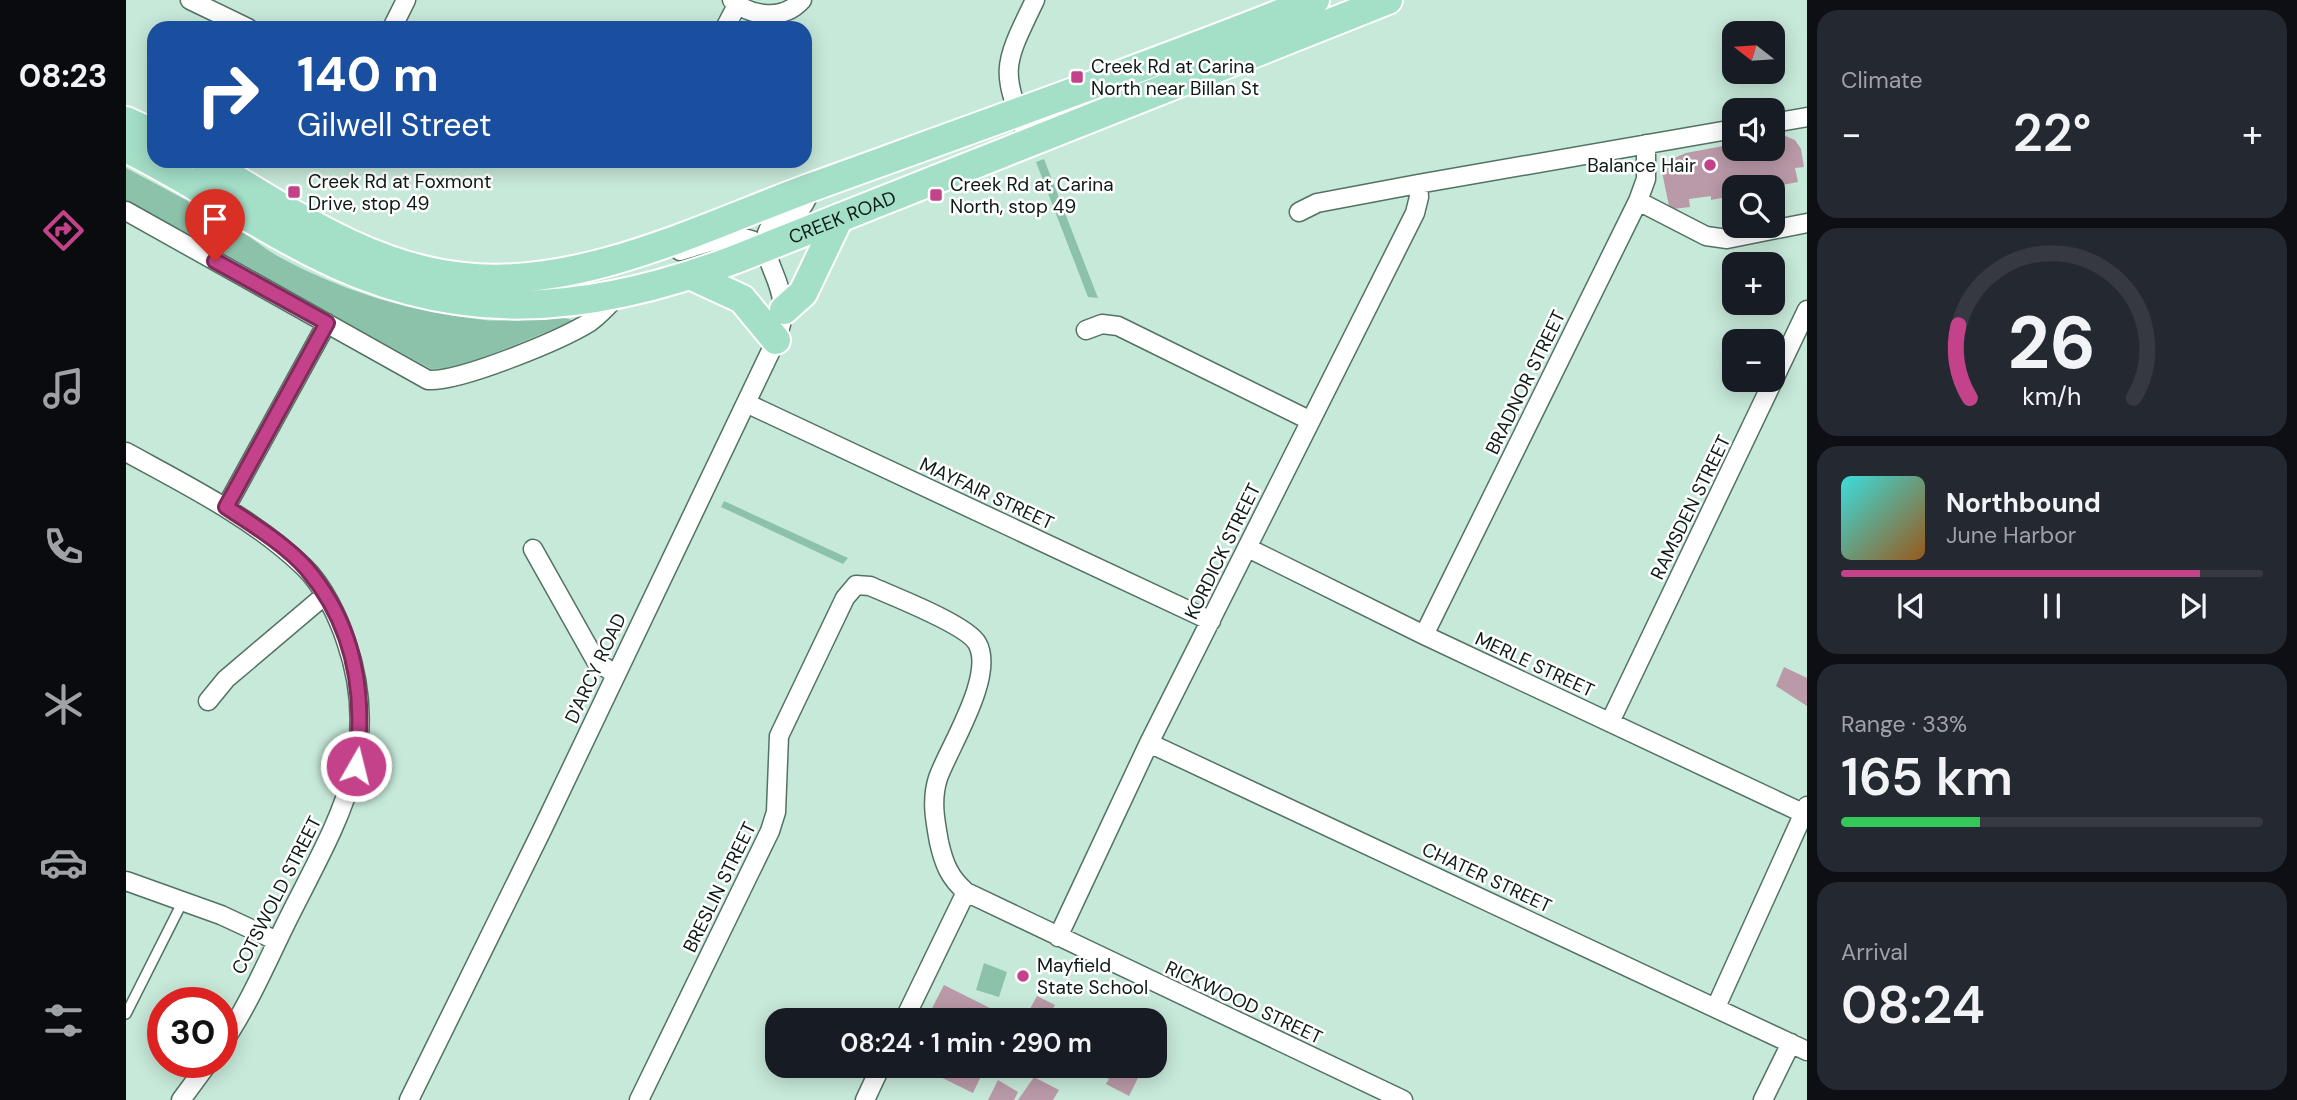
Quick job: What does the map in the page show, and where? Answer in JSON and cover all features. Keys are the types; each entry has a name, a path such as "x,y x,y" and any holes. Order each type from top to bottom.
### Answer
{"main road":[{"name":"CREEK ROAD","path":"217,168 351,246 396,264 477,278 537,277 583,268 650,247 1314,7 1388,0"},
{"name":"CREEK ROAD","path":"161,168 312,253 353,272 399,288 449,300 505,305 562,303 618,295 692,276 766,247 1029,142 1314,7"},
{"path":"126,121 147,131"},
{"name":"CREEK ROAD","path":"126,148 147,160"},
{"path":"783,310 803,293 839,218"},
{"path":"692,276 742,299 776,340"}],"street":[{"path":"190,0 234,21"},
{"path":"396,21 406,0"},
{"path":"728,21 734,3 758,14 778,15 802,0"},
{"path":"1029,142 1010,91 1006,64 1035,0"},
{"path":"1785,120 1807,117"},
{"path":"1299,212 1317,203 1722,131"},
{"name":"BRADNOR STREET","path":"1424,635 1638,201 1646,179 1646,144"},
{"name":"KORDICK STREET","path":"1058,937 1149,743 1248,548 1309,420 1415,214 1419,197 1418,184"},
{"name":"CREEK ROAD","path":"650,247 679,251 738,236 748,237 766,247 769,228 801,209 812,187"},
{"path":"1638,201 1706,236 1727,239 1807,223"},
{"path":"126,211 420,377 437,380 466,374 588,323 601,314 618,295"},
{"name":"D'ARCY ROAD","path":"409,1100 776,340 783,310 781,286 766,247"},
{"name":"RAMSDEN STREET","path":"1610,722 1807,310"},
{"path":"226,507 327,323"},
{"path":"1086,330 1102,324 1118,326 1309,420"},
{"name":"MAYFAIR STREET","path":"746,403 1211,621"},
{"name":"COTSWOLD STREET","path":"126,452 226,507 306,569 341,626 354,663 361,697 362,728 356,766 340,815 238,1014"},
{"name":"MERLE STREET","path":"1248,548 1424,635 1806,811"},
{"path":"533,549 596,661 616,674"},
{"name":"BRESLIN STREET","path":"639,1100 770,831 776,812 779,736 845,598 856,585 870,586"},
{"name":"RICKWOOD STREET","path":"870,586 966,631 979,644 980,670 974,701 938,778 934,800 943,860 948,872 966,892 1403,1100"},
{"path":"208,701 226,679 324,596"},
{"name":"CHATER STREET","path":"1149,743 1799,1047"},
{"path":"1716,1007 1806,811"},
{"path":"126,881 183,901 277,941"},
{"path":"910,1008 966,892"},
{"path":"1763,1100 1799,1047"},
{"path":"181,1100 197,1078"},
{"path":"865,1100 875,1078"}],"lane":[{"path":"126,1014 183,901"}],"green space":[{"path":"1044,159 1098,298 1088,297 1036,162"},
{"path":"126,168 188,201 199,215 233,227 281,258 356,291 431,312 485,320 557,317 574,321 458,368 431,369 126,202"},
{"path":"724,501 848,558 843,564 721,507"},
{"path":"984,963 1007,972 999,997 976,990"}],"building":[{"path":"1785,136 1795,140 1801,149 1804,167 1795,168 1798,182 1785,184 1785,175 1722,175 1722,198 1711,200 1711,196 1689,199 1690,207 1673,209 1669,206 1662,172 1672,159 1686,153 1722,146 1722,161 1785,161"},
{"path":"1784,667 1807,678 1807,706 1776,686"},
{"path":"944,985 990,1008 932,1008"},
{"path":"1037,996 1055,1005 1053,1008 1030,1008"},
{"path":"942,1078 980,1078 973,1093"},
{"path":"1033,1078 1059,1090 1053,1100 1018,1100"},
{"path":"1107,1078 1138,1078 1129,1096 1106,1084 1109,1079"},
{"path":"998,1080 1018,1092 1014,1100 988,1100"}],"place":[{"name":"Creek Rd at Carina North near Billan St","path":"1077,77"},
{"name":"Balance Hair","path":"1710,165"},
{"name":"Creek Rd at Foxmont Drive, stop 49","path":"294,192"},
{"name":"Creek Rd at Carina North, stop 49","path":"936,195"},
{"name":"Mayfield State School","path":"1023,976"}],"route":[{"path":"215,261 327,323 226,507 306,569 341,626 354,663 361,697 362,728 356,766"}]}
